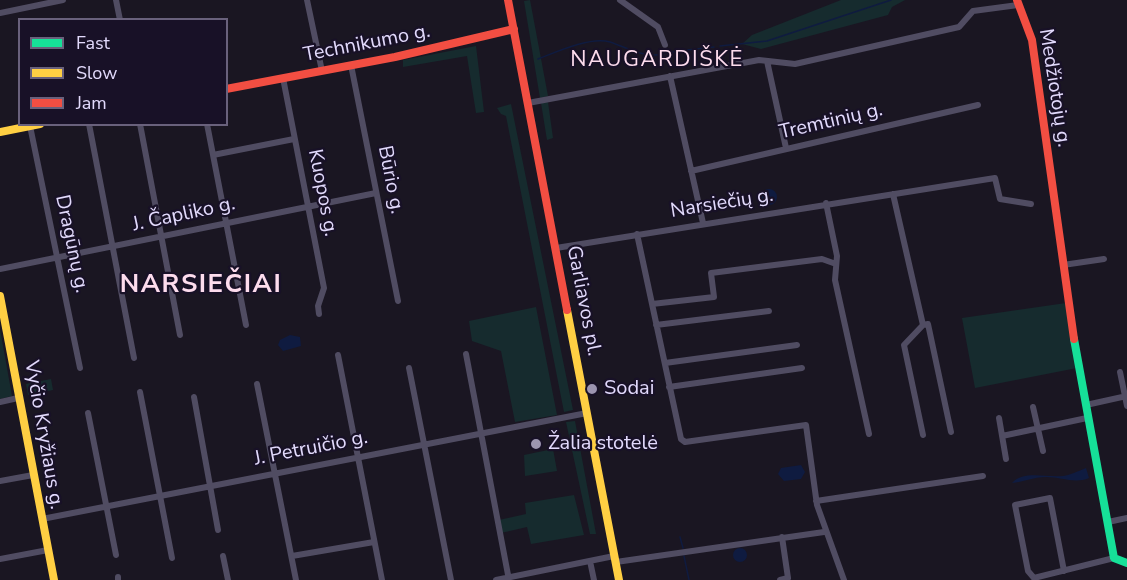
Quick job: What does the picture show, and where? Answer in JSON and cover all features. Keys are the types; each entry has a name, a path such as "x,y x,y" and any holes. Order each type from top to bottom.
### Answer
{"street":[{"path":"0,12 63,0"},
{"path":"116,0 120,18"},
{"path":"307,0 322,71"},
{"name":"Garliavos pl.","path":"508,0 619,580"},
{"path":"620,0 658,27 664,45"},
{"name":"Medžiotojų g.","path":"528,103 759,60 795,64 805,62 959,27 973,11 1018,2 1032,40 1087,418 1114,558"},
{"name":"Technikumo g.","path":"228,89 351,65 514,29"},
{"path":"767,61 786,148"},
{"name":"Būrio g.","path":"351,65 398,301"},
{"path":"669,76 703,223"},
{"name":"Kuopos g.","path":"283,78 324,288 318,306 320,314"},
{"name":"Tremtinių g.","path":"691,171 978,105"},
{"path":"0,132 30,126"},
{"name":"Dragūnų g.","path":"30,126 80,368"},
{"path":"89,126 134,358"},
{"path":"140,126 180,335"},
{"path":"207,126 246,325"},
{"path":"213,155 294,139"},
{"name":"Narsiečių g.","path":"556,248 995,178 1000,199 1031,204"},
{"name":"J. Čapliko g.","path":"0,269 376,193"},
{"path":"893,194 923,326"},
{"path":"826,204 836,264 835,280 869,434"},
{"path":"636,234 678,429 685,442 806,425 816,501 824,532 844,580"},
{"path":"652,304 714,297 711,273 822,259 836,264"},
{"path":"1063,265 1104,259"},
{"name":"Vyčio Kryžiaus g.","path":"0,296 54,580"},
{"path":"656,325 769,311"},
{"path":"923,435 904,345 928,324 951,432"},
{"path":"664,363 797,345"},
{"path":"466,354 508,579"},
{"path":"338,355 382,580"},
{"path":"410,368 451,580"},
{"path":"669,387 802,368"},
{"path":"1120,372 1127,406"},
{"path":"257,384 296,580"},
{"path":"140,392 172,558"},
{"path":"194,397 218,530"},
{"path":"1086,405 1126,397"},
{"path":"0,402 18,398"},
{"path":"1033,407 1043,451"},
{"path":"88,413 116,555"},
{"name":"J. Petruičio g.","path":"42,519 160,494 587,413"},
{"path":"999,418 1006,459"},
{"path":"1002,436 1087,418"},
{"path":"0,482 33,475"},
{"path":"816,501 982,476"},
{"path":"1064,571 1050,498 1015,505 1030,575 1034,578 1064,571 1114,558 1127,563"},
{"path":"1108,522 1127,518"},
{"path":"496,580 590,561 824,532"},
{"path":"780,580 788,578 782,537"},
{"path":"292,556 374,542"},
{"path":"0,559 48,550"},
{"path":"223,556 228,580"},
{"path":"590,561 594,580"}],"green space":[{"path":"530,0 548,96 540,98 524,1"},
{"path":"841,0 905,0 892,7 888,15 761,49 742,44 752,35"},
{"path":"476,46 484,112 476,113 467,56 403,67 403,60"},
{"path":"548,102 553,138 547,140 541,103"},
{"path":"511,104 573,410 564,412 506,116 501,114 497,108"},
{"path":"1066,303 1077,368 975,388 962,318"},
{"path":"536,307 557,415 515,422 501,351 472,341 469,321"},
{"path":"0,329 12,396 0,399"},
{"path":"51,379 53,390 28,395 26,384"},
{"path":"575,421 596,534 590,534 566,422"},
{"path":"553,449 557,471 525,476 524,455"},
{"path":"574,495 584,535 531,544 527,527 501,533 499,520 526,514 525,503"}],"water":[{"path":"769,189 777,197 769,205 761,197"},
{"path":"290,335 300,337 301,346 283,351 278,345 280,340"},
{"path":"801,465 805,472 801,479 784,481 778,474 781,468"},
{"path":"1086,468 1089,478 1084,480 1046,477 1012,483 1023,477 1063,476"},
{"path":"740,548 745,550 747,555 745,560 740,562 735,560 733,555 735,550"}],"waterway":[{"path":"720,46 767,41 891,0"},
{"path":"538,59 593,41 610,42 642,54 664,54"},
{"path":"687,50 714,47"},
{"path":"667,53 680,51"},
{"path":"680,537 683,548"},
{"path":"684,556 689,580"}],"traffic: fast":[{"path":"1074,339 1114,558 1127,563"}],"traffic: slow":[{"path":"0,132 30,126"},
{"path":"0,296 54,580"},
{"path":"567,310 619,580"}],"traffic: jam":[{"path":"508,0 567,310"},
{"path":"1017,0 1032,40 1074,339"},
{"path":"228,89 395,57 514,29"}],"place":[{"name":"Sodai","path":"592,389"},
{"name":"Žalia stotelė","path":"536,444"}],"district":[{"name":"NAUGARDIŠKĖ","path":"657,61"},
{"name":"NARSIEČIAI","path":"201,286"}]}
